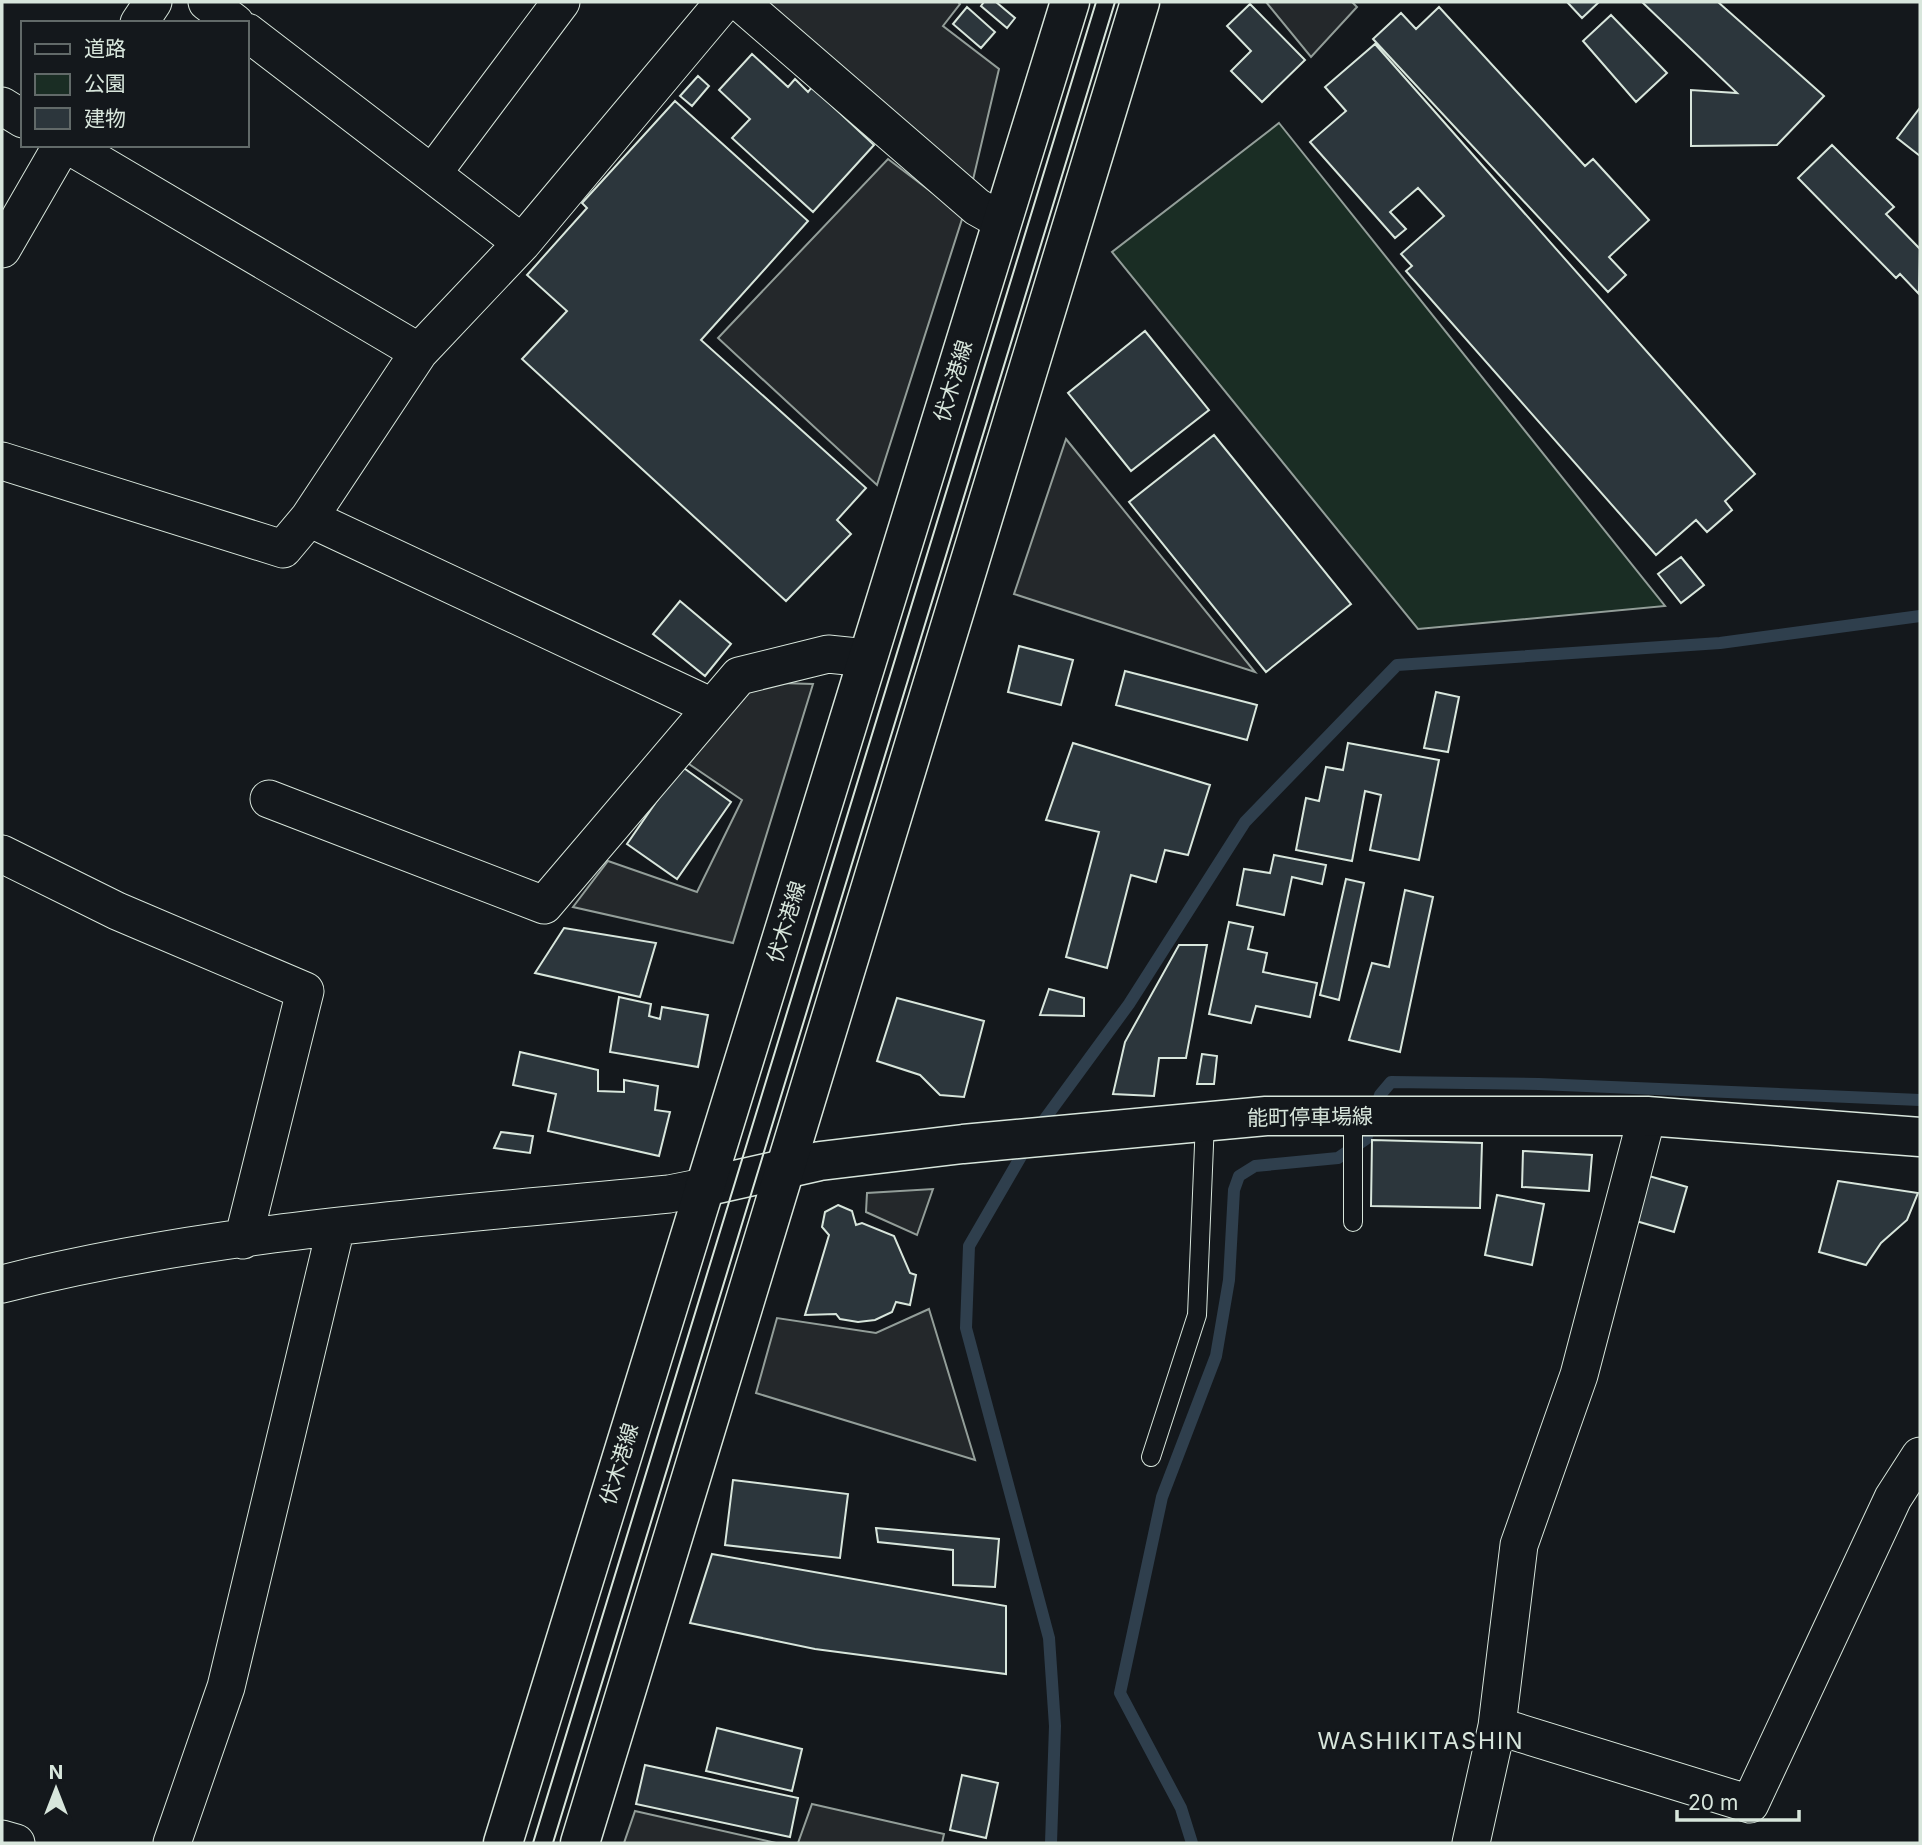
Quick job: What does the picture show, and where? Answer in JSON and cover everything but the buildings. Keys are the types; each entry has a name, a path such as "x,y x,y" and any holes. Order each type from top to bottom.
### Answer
{"main road":[{"name":"伏木港線","path":"503,1843 1070,2"},
{"path":"580,1843 787,1170 1140,2"},
{"name":"能町停車場線","path":"704,1187 820,1161 963,1144 1205,1121 1353,1114 1647,1116 1920,1137"}],"street":[{"path":"140,21 153,2"},
{"path":"207,2 232,21"},
{"path":"432,174 561,2"},
{"path":"2,461 284,549 309,518 419,352 522,243 724,2"},
{"path":"740,2 977,207 1002,221"},
{"path":"248,33 522,243"},
{"path":"2,106 21,117"},
{"path":"2,250 61,147"},
{"path":"71,147 419,352"},
{"path":"309,518 712,707"},
{"path":"269,799 544,905 739,676 828,654 867,658"},
{"path":"2,854 117,911 305,991 243,1240"},
{"path":"1471,1843 1497,1726 1519,1545 1578,1375 1647,1116"},
{"path":"2,1284 87,1263 336,1227 669,1194 704,1187"},
{"path":"173,1843 226,1687 336,1227"},
{"path":"1497,1726 1750,1804 1893,1498 1920,1456"},
{"path":"2,1839 16,1843"}],"lane":[{"path":"1353,1114 1353,1222"},
{"path":"1152,1457 1197,1315 1205,1121"}],"green space":[{"path":"1279,123 1665,606 1418,629 1112,252"}],"shaded area":[{"path":"765,2 958,2 960,4 943,26 999,69 972,184"},
{"path":"1266,2 1352,2 1357,7 1311,57"},
{"path":"888,159 963,216 877,485 718,338"},
{"path":"1066,439 1255,672 1014,594"},
{"path":"749,682 813,684 733,943 573,907 608,861 697,892 742,800 689,764"},
{"path":"933,1189 917,1235 866,1212 867,1193"},
{"path":"929,1309 975,1460 756,1393 777,1318 876,1333"},
{"path":"812,1804 944,1834 942,1843 798,1843"},
{"path":"635,1811 776,1843 624,1843"}],"waterway":[{"path":"1036,1131 1129,1004 1245,822 1397,665 1720,643 1920,616"},
{"path":"1192,1843 1181,1808 1120,1693 1162,1497 1216,1356 1229,1280 1234,1190 1239,1176 1255,1166 1338,1158 1366,1139 1380,1095 1391,1082 1539,1084 1920,1100"},
{"path":"1027,1146 969,1246 966,1328 1049,1638 1055,1726 1051,1843"}],"tram line":[{"path":"533,1843 1096,2"},
{"path":"553,1843 1115,2"}],"district":[{"name":"WASHIKITASHIN","path":"1421,1741"}]}
